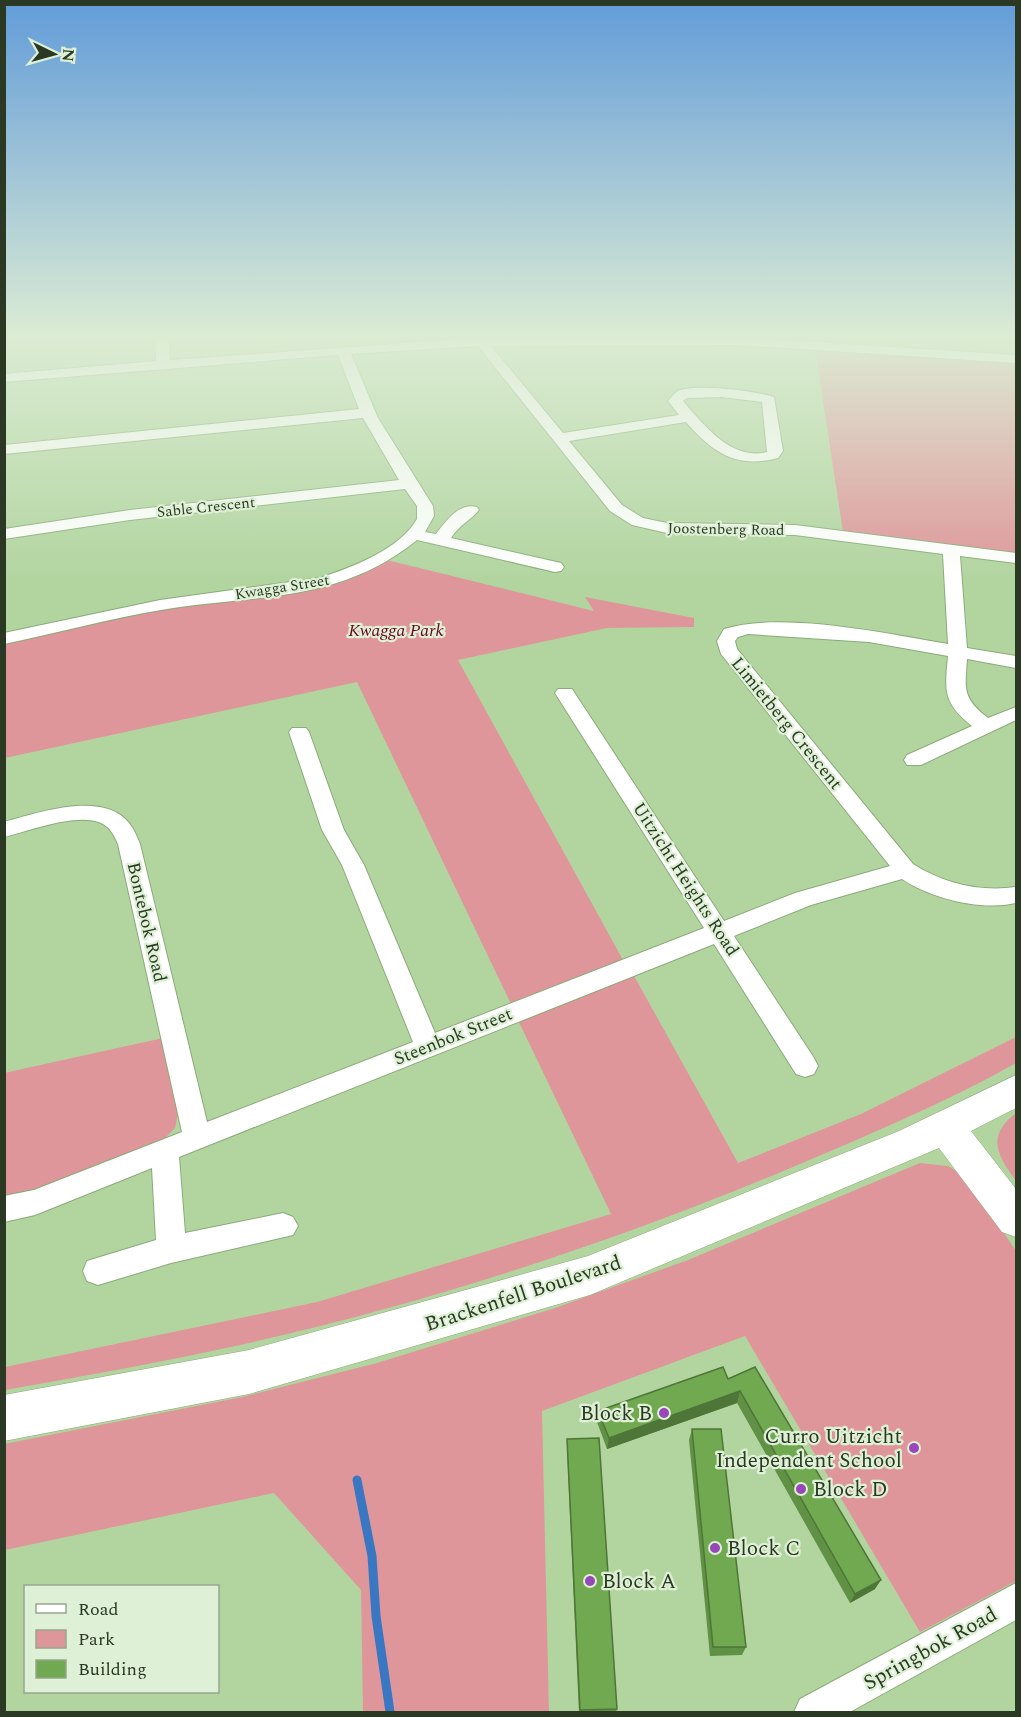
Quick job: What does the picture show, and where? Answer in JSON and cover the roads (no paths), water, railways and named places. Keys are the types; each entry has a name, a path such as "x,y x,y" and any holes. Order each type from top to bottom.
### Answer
{"street":[{"path":"4,450 316,418"},
{"name":"Kwagga Street","path":"4,639 162,605 317,584 383,559 413,534 426,516 425,506 408,483 369,418"},
{"name":"Joostenberg Road","path":"543,418 616,508 629,518 647,525 667,528 795,530 1017,558"},
{"path":"559,438 684,418"},
{"path":"692,418 729,454 764,457 774,453 772,418"},
{"name":"Sable Crescent","path":"4,534 130,515 408,483"},
{"path":"441,540 452,523 471,510"},
{"path":"413,534 555,567"},
{"path":"951,549 958,651 955,692 966,711 986,727"},
{"name":"Limietberg Crescent","path":"1017,662 851,634 765,628 741,629 731,633 726,641 728,650 905,870 931,884 983,896 1002,898 1017,895"},
{"name":"Uitzicht Heights Road","path":"565,693 805,1066"},
{"path":"914,760 1017,713"},
{"path":"299,732 333,830 353,864 428,1047"},
{"name":"Bontebok Road","path":"4,830 88,813 110,818 123,828 129,844 197,1138"},
{"name":"Steenbok Street","path":"4,1209 34,1202 803,898 905,870"},
{"name":"Brackenfell Boulevard","path":"4,1418 249,1372 418,1326 590,1275 768,1204 946,1128 1017,1090"},
{"path":"946,1128 1017,1219"},
{"path":"165,1151 171,1249"},
{"path":"98,1271 171,1249 283,1226"},
{"name":"Springbok Road","path":"813,1713 1017,1601"}],"waterway":[{"path":"357,1480 372,1556 376,1616 390,1712"}],"place":[{"name":"Block B","path":"664,1413"},
{"name":"Curro Uitzicht Independent School","path":"914,1448"},
{"name":"Block D","path":"801,1489"},
{"name":"Block C","path":"715,1548"},
{"name":"Block A","path":"590,1581"}],"park label":[{"name":"Kwagga Park","path":"396,630"}]}
